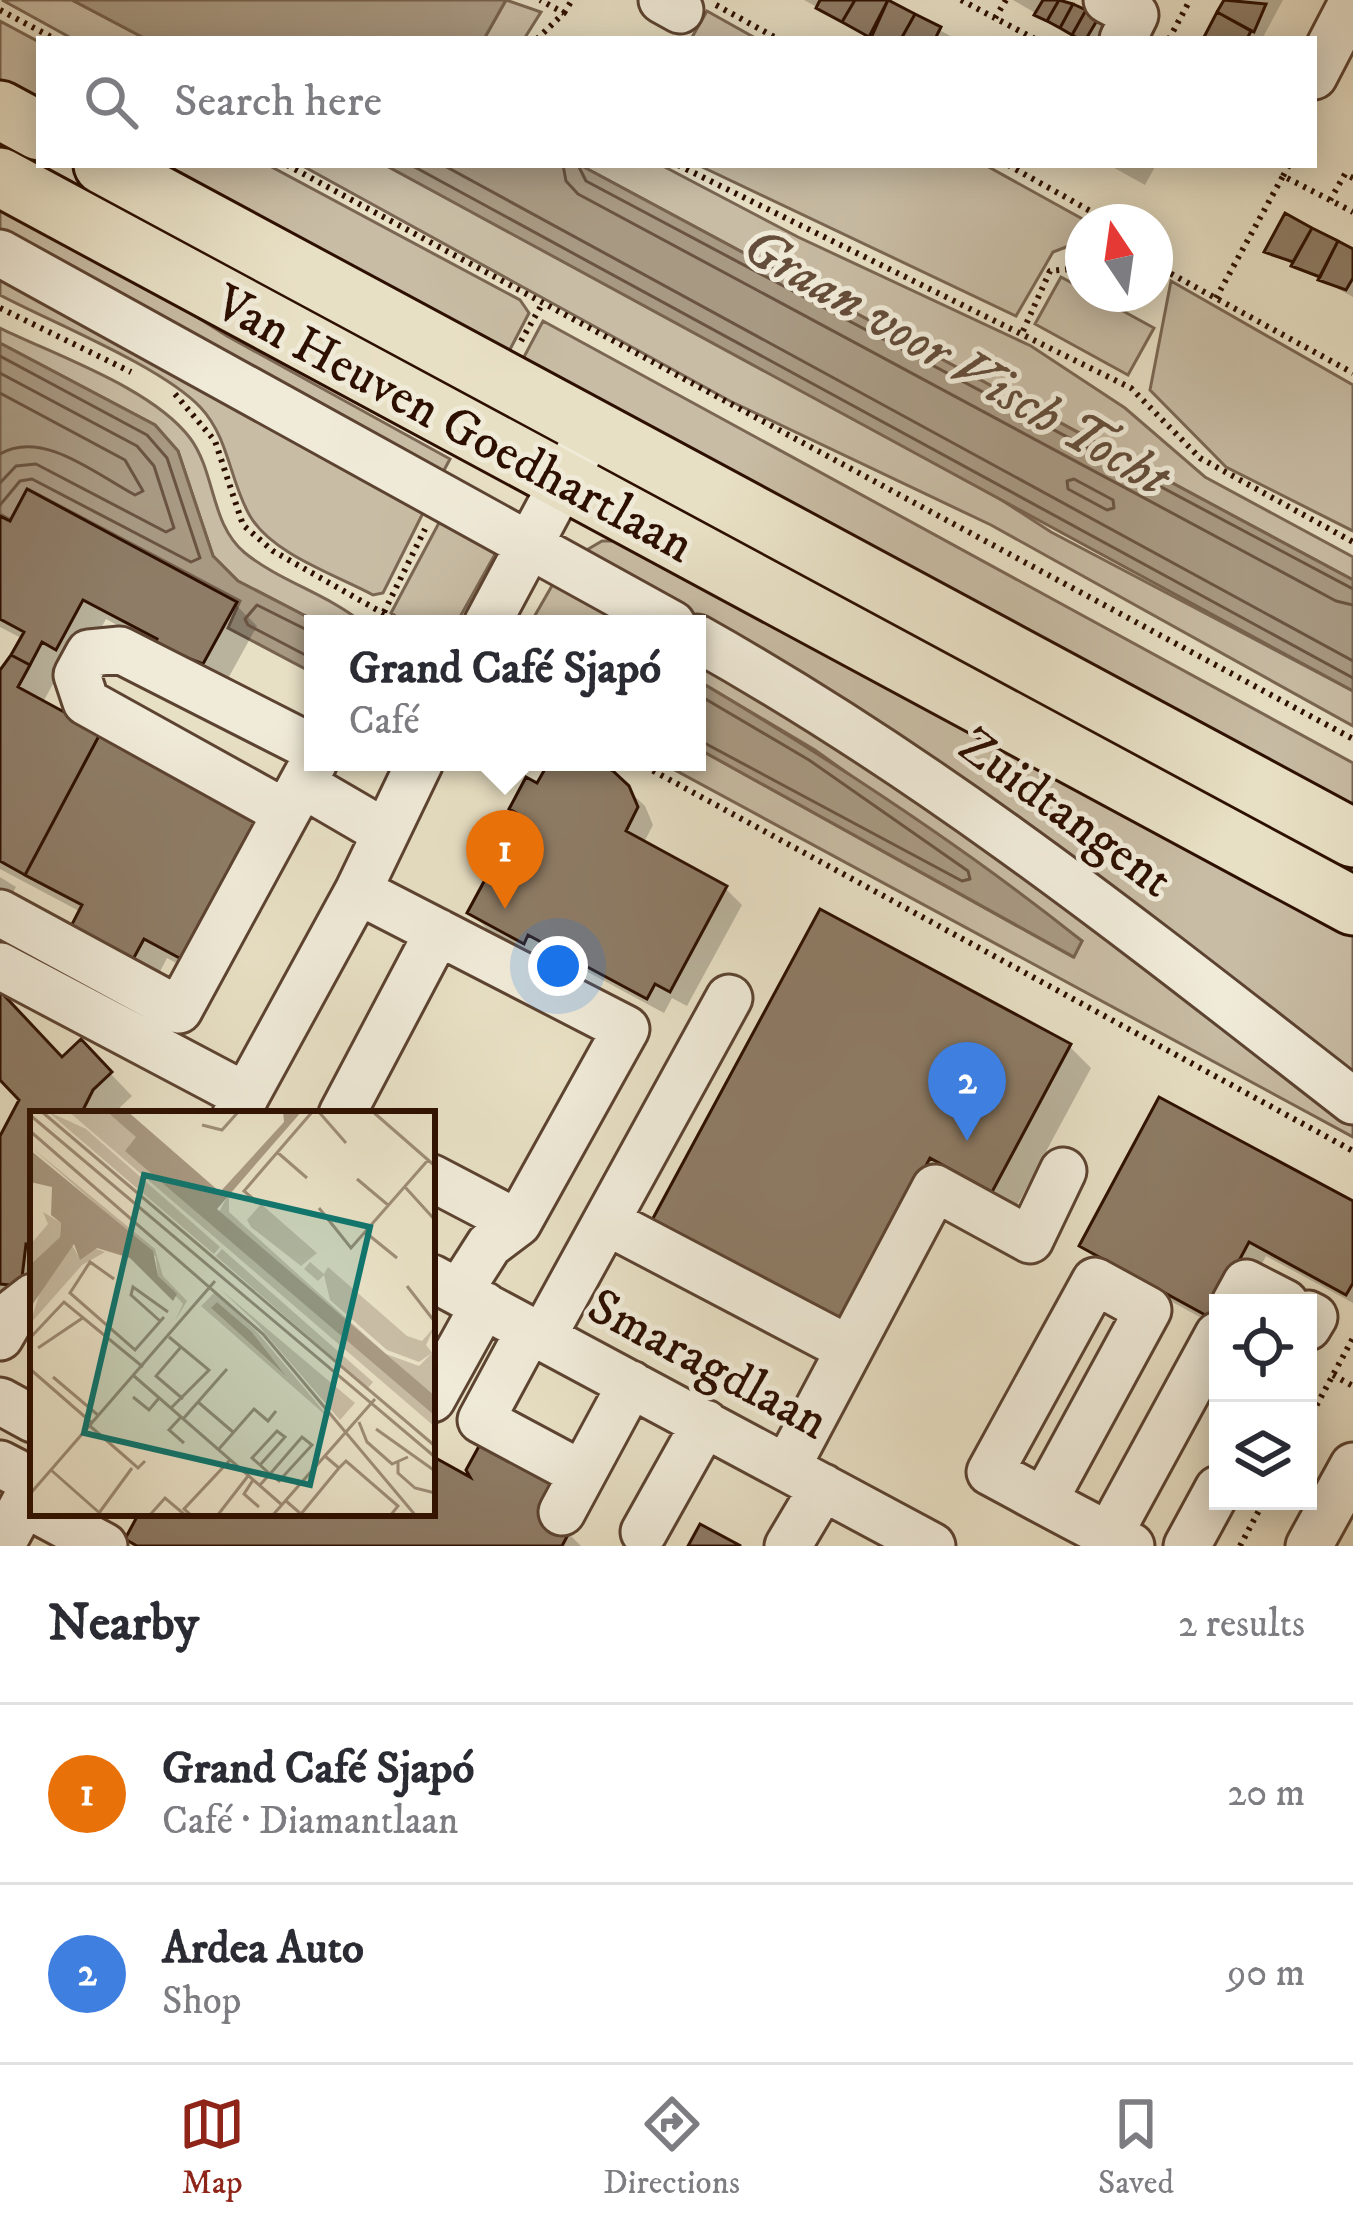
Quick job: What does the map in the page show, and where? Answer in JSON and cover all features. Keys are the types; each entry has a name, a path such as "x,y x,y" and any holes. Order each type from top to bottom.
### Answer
{"main road":[{"path":"0,110 36,129"},
{"name":"Van Heuven Goedhartlaan","path":"109,168 1353,838"},
{"name":"Van Heuven Goedhartlaan","path":"0,177 1353,906"}],"street":[{"path":"1107,0 1135,15 1124,36"},
{"path":"1317,71 1347,26"},
{"path":"0,253 656,615"},
{"path":"492,615 593,426"},
{"name":"Zuidtangent","path":"706,643 888,752 1012,836 1353,1101"},
{"path":"0,965 241,1105 358,891 416,771"},
{"path":"0,913 178,1010 304,777 386,833"},
{"path":"358,891 626,1029 518,1223 489,1245 458,1292 435,1387"},
{"path":"344,1111 438,932"},
{"path":"631,1384 573,1493 481,1420 607,1222 729,998"},
{"path":"788,1546 805,1477 849,1349 935,1188 1030,1240 1063,1171"},
{"path":"435,1180 518,1223"},
{"path":"607,1222 849,1349"},
{"path":"1240,1294 1246,1283 1268,1294"},
{"name":"Smaragdlaan","path":"458,1292 805,1477 859,1529 932,1546"},
{"path":"0,1336 15,1311 30,1299"},
{"path":"1044,1501 1114,1542 1209,1353"},
{"path":"0,1401 30,1417"},
{"path":"644,1532 705,1423"},
{"path":"0,1464 23,1516 104,1546"},
{"path":"1309,1546 1353,1466"},
{"path":"1186,1546 1209,1506"}],"path":[{"path":"540,0 564,13"},
{"path":"540,36 572,0"},
{"path":"961,0 1029,36"},
{"path":"995,18 1006,0"},
{"path":"1171,36 1190,0"},
{"path":"683,3 770,36"},
{"path":"0,10 49,36"},
{"path":"293,168 1353,739"},
{"path":"683,168 1131,388 1200,458 1353,542"},
{"path":"1013,168 1077,204"},
{"path":"1216,298 1287,168"},
{"path":"1330,200 1346,174 1353,178"},
{"path":"1283,176 1353,212"},
{"path":"1023,331 1050,271 1065,270"},
{"path":"1173,273 1353,373"},
{"path":"0,308 137,375"},
{"name":"Van Heuven Goedhartlaan","path":"157,385 176,395 215,441 243,525 273,551 386,615"},
{"path":"654,771 1353,1151"},
{"path":"1317,1404 1353,1338"},
{"path":"1333,1375 1353,1386"},
{"path":"1240,1546 1259,1510"}],"shaded area":[{"path":"2,0 72,0 140,36 68,36"},
{"path":"506,0 541,12 526,36 486,36"},
{"path":"707,11 752,36 693,36"},
{"path":"0,21 36,40 36,112 0,92"},
{"path":"139,168 274,168 520,300 529,313 504,361"},
{"path":"306,168 391,168 464,207 997,497 1051,532 1353,691 1353,726 991,525 730,401"},
{"path":"586,168 667,168 798,237 1031,346 1125,408 1205,477 1353,557 1353,580"},
{"path":"704,168 990,168 1065,209 1065,247 1053,252 1016,316"},
{"path":"0,193 227,336 450,459 442,474 0,231"},
{"path":"0,272 424,511 383,593 373,595 273,542 250,516 224,446 201,408 135,362 0,295"},
{"path":"1061,277 1065,279 1065,312 1125,312 1154,328 1128,375 1035,324"},
{"path":"1173,282 1353,385 1353,531 1226,467 1150,390 1165,312 1173,312"},
{"path":"543,321 1353,763 1353,809 517,370"},
{"path":"0,328 128,389 173,420 198,452 234,541 259,563 351,615 304,615 238,581 213,556 178,451 155,425 0,343"},
{"path":"441,519 498,549 461,615 391,613"},
{"path":"602,541 624,541 1353,935 1353,1080 840,699 706,621 706,615 695,615 585,551"},
{"path":"557,577 628,615 535,615"},
{"path":"706,661 1063,896 1353,1125 1353,1137 677,771 706,771 706,753 1073,957 1082,941 815,750 706,685"}],"water":[{"path":"72,0 506,0 486,36 140,36"},
{"path":"391,168 586,168 1353,580 1353,691"},
{"path":"0,343 155,425 178,451 213,556 238,581 304,615 304,668 228,628 240,601 28,489 11,520 0,514"},
{"path":"706,686 990,870 1082,941 1074,957 706,753"}],"building":[{"path":"820,0 855,0 842,22 816,8"},
{"path":"855,0 888,0 870,36 842,22"},
{"path":"888,0 915,14 903,36 872,36"},
{"path":"1043,0 1059,0 1047,21 1034,15"},
{"path":"1059,0 1073,4 1060,28 1047,21"},
{"path":"1224,0 1266,4 1254,32 1217,12"},
{"path":"1073,4 1086,10 1072,35 1060,28"},
{"path":"1086,10 1099,17 1088,36 1072,35"},
{"path":"1217,12 1251,31 1248,36 1205,36"},
{"path":"915,14 941,27 936,36 903,36"},
{"path":"1285,213 1312,228 1293,262 1264,252"},
{"path":"1312,228 1338,241 1320,277 1291,266"},
{"path":"1338,241 1353,249 1353,278 1346,290 1318,280"},
{"path":"27,489 237,602 203,664 154,645 157,639 83,600 56,650 42,642 30,665 11,655 24,632 0,619 0,516 10,521"},
{"path":"11,655 30,665 18,687 101,732 25,875 0,861 0,670"},
{"path":"101,732 261,818 185,961 144,939 131,963 69,930 82,905 25,875"},
{"path":"544,771 613,771 629,786 638,807 626,831 727,886 670,992 655,984 647,999 528,935 524,944 467,913 520,815 509,809 526,777 537,783"},
{"path":"820,909 1071,1044 992,1192 930,1158 840,1325 651,1222"},
{"path":"0,991 62,1057 81,1039 112,1072 93,1090 82,1111 30,1111 30,1245 26,1244 21,1286 0,1284 0,1136 19,1100 0,1080"},
{"path":"1159,1097 1353,1201 1353,1283 1346,1295 1249,1242 1221,1294 1209,1294 1209,1317 1079,1246"},
{"path":"484,1437 566,1481 570,1531 562,1546 137,1546 125,1539 137,1516 435,1516 435,1458 470,1477 466,1470"},
{"path":"700,1524 741,1546 688,1546"}],"place":[{"name":"Grand Café Sjapó","path":"505,909"},
{"name":"Ardea Auto","path":"967,1141"}],"water label":[{"name":"Graan voor Visch Tocht","path":"957,360"}]}
